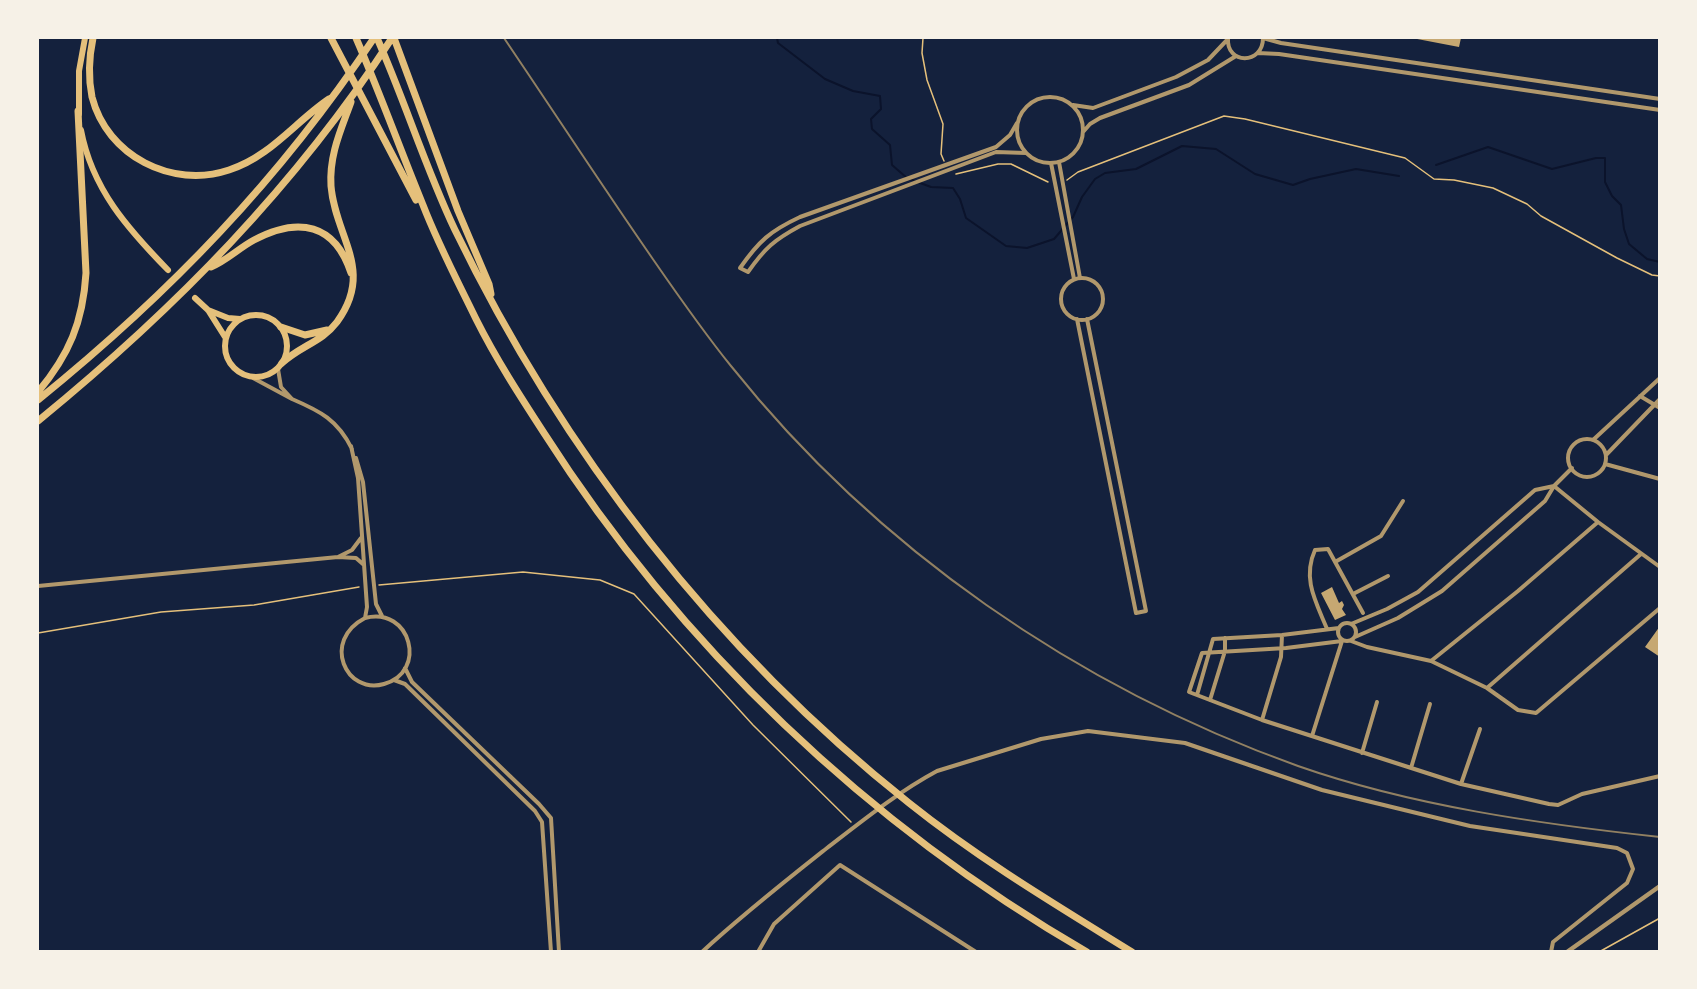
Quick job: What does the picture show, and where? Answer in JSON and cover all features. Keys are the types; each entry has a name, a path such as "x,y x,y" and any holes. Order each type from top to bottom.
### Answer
{"highway":[{"path":"93,38 90,81 93,98 108,132 136,159 169,173 189,176 210,174 229,170 249,161 272,146 315,108 334,96"},
{"path":"331,38 417,200 424,209"},
{"path":"356,38 424,209 477,321 519,395 576,483 630,555 686,623 772,714 842,777 981,885 1083,950"},
{"path":"38,400 124,328 180,274 269,180 376,38"},
{"path":"376,38 454,228 548,398 619,503 705,609 783,692 854,757 909,803 1018,882 1132,951"},
{"path":"393,38 489,284 493,302"},
{"path":"38,422 157,318 258,213 344,111 393,38"},
{"path":"38,392 62,360 74,337 85,297 86,273 78,111"},
{"path":"280,366 300,349 317,342 333,327 349,301 353,279 351,252 334,202 331,170 344,111"},
{"path":"205,270 278,229 304,227 317,230 338,245 346,256 353,279"},
{"path":"281,327 305,335 333,327"}],"main road":[{"path":"85,38 79,71 78,111 88,157 106,198 131,232 168,270"},
{"path":"195,298 208,310 225,337"},
{"path":"208,310 228,318 240,319 257,314 274,320 281,327 287,345 280,366 271,374 253,378 244,376 230,364 224,346 225,337 240,319"}],"street":[{"path":"1258,53 1263,38 1281,43 1659,99"},
{"path":"1227,39 1228,47 1236,56 1248,58 1258,53 1274,53 1659,110"},
{"path":"1071,104 1083,108 1096,107 1176,77 1208,60 1227,39"},
{"path":"1083,132 1090,123 1100,118 1189,85 1236,56"},
{"path":"1017,123 1016,134 1019,144 1034,160 1059,162 1074,153 1080,145 1083,124 1079,113 1062,98 1050,96 1039,98 1021,112 1010,135 996,147 783,225 756,244 740,268 748,272 764,250 779,237 800,226 996,152 1026,153"},
{"path":"1059,162 1080,278"},
{"path":"1051,163 1074,279"},
{"path":"1080,278 1094,281 1102,292 1102,306 1099,312 1087,319 1077,319 1068,314 1062,302 1064,289 1074,279 1080,278"},
{"path":"1077,319 1136,613 1146,611 1087,319"},
{"path":"280,366 281,387 292,399"},
{"path":"253,378 327,417 344,435 351,447 362,475 376,604 382,616"},
{"path":"1593,440 1659,378"},
{"path":"1640,396 1659,408"},
{"path":"1606,455 1599,443 1593,440 1580,441 1574,445 1569,459 1572,468 1580,475 1597,474 1605,464 1606,455 1659,399"},
{"path":"351,447 358,478 368,600 365,618"},
{"path":"1605,464 1659,479"},
{"path":"1351,641 1355,637 1398,618 1442,591 1545,501 1554,486 1572,468"},
{"path":"1554,486 1659,567"},
{"path":"1197,695 1213,639 1282,635 1339,627 1344,623 1351,624 1387,609 1418,592 1535,490 1554,486"},
{"path":"1335,562 1381,536 1403,501"},
{"path":"1431,661 1518,591 1598,522"},
{"path":"338,557 352,550 362,538"},
{"path":"1327,629 1313,596 1308,572 1315,550 1328,549 1363,613"},
{"path":"1487,688 1641,554"},
{"path":"38,585 338,557 356,558 364,566"},
{"path":"1353,594 1388,576"},
{"path":"1659,608 1536,713 1518,710 1487,688 1431,661 1367,647 1351,641 1202,653 1189,692 1262,720 1461,784 1558,805 1582,794 1659,776"},
{"path":"382,616 393,620 408,638 409,662 394,680 372,685 361,682 344,666 341,654 342,643 346,632 354,623 365,618 382,616"},
{"path":"1351,624 1355,628 1355,637"},
{"path":"1312,736 1342,641 1338,634 1339,627"},
{"path":"1262,720 1282,648 1282,635"},
{"path":"1210,700 1225,651 1225,638"},
{"path":"405,668 412,682 551,818 559,951"},
{"path":"394,680 405,684 535,811 542,822 551,951"},
{"path":"1362,753 1377,702"},
{"path":"1411,768 1430,704"},
{"path":"1461,784 1480,729"},
{"path":"702,951 750,908 855,826 922,779 937,771 1041,739 1088,731 1185,743 1322,790 1470,826 1617,848 1627,853 1633,869 1627,883 1553,942 1551,951"},
{"path":"758,951 774,924 840,865 973,951"},
{"path":"1567,951 1659,886"}],"path":[{"path":"922,38 927,80 943,124 940,154 948,170 953,174 998,164 1011,164 1056,185"},
{"path":"1062,183 1078,172 1224,116 1245,119 1405,158 1434,179 1454,180 1493,188 1527,204 1541,216 1617,258 1659,276"},
{"path":"386,584 523,572 600,579 634,594 753,725 855,826"},
{"path":"38,633 161,612 254,605 356,588"},
{"path":"1599,951 1659,918"}],"building":[{"path":"1412,38 1461,38 1459,47"},
{"path":"1332,587 1339,603 1342,601 1344,605 1342,609 1346,615 1335,620 1321,593"},
{"path":"1660,626 1660,657 1645,647"}],"waterway":[{"path":"777,38 778,43 825,79 853,91 880,96 881,109 871,119 872,129 890,145 892,165 907,178 931,187 953,188 960,199 966,218 1006,246 1027,248 1054,239 1073,217 1082,197 1095,179 1105,173 1136,169 1182,146 1216,149 1255,174 1293,185 1356,169 1399,176"},
{"path":"1436,165 1488,147 1552,169 1596,158 1605,158 1605,182 1612,196 1621,205 1624,229 1629,244 1647,259 1660,262"}],"railway":[{"path":"504,38 658,267 731,366 788,432 850,495 916,552 986,605 1060,653 1137,696 1216,734 1298,766 1341,780 1431,803 1569,826 1660,837"}]}
